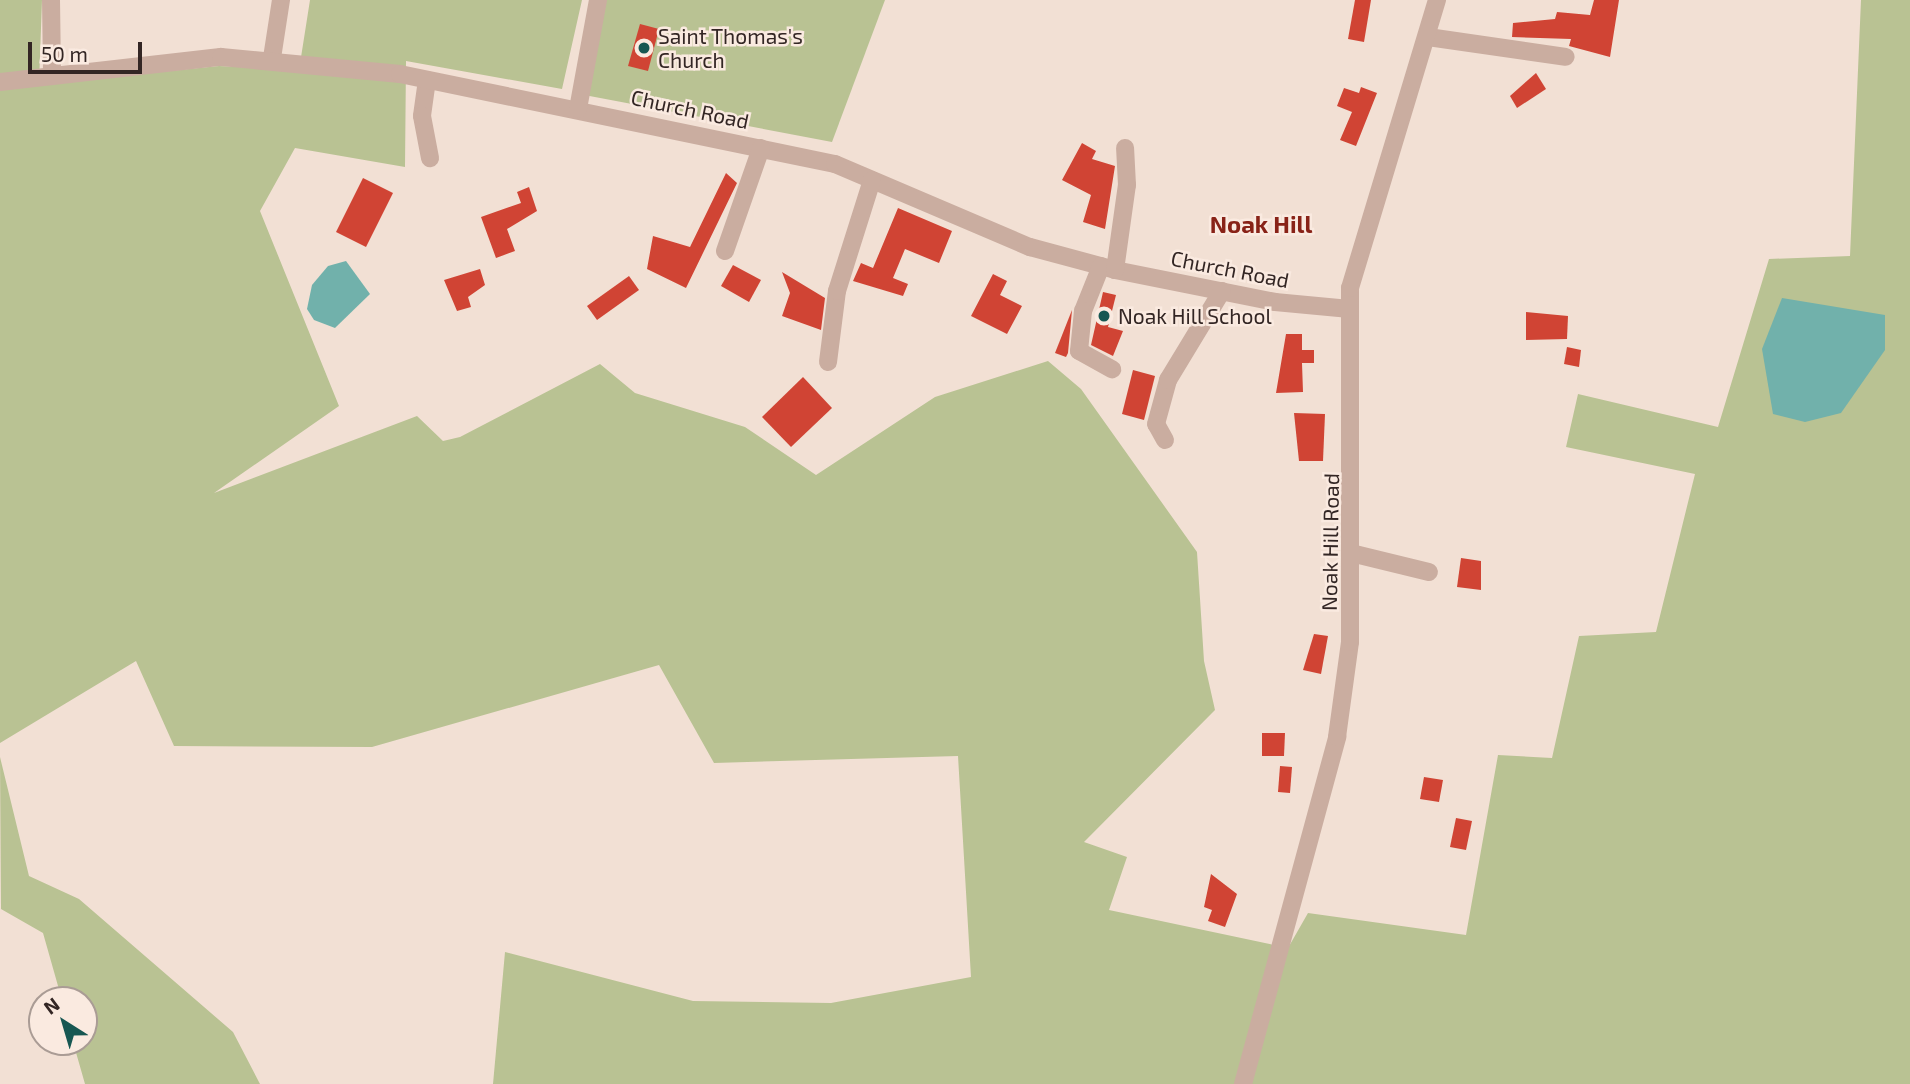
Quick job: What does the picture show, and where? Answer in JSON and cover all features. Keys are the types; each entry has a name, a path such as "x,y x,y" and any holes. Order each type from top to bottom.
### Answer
{"street":[{"path":"51,0 52,76"},
{"path":"272,58 281,0"},
{"path":"578,109 598,0"},
{"name":"Noak Hill Road","path":"1243,1084 1336,737 1354,554 1350,288 1437,0"},
{"path":"1428,37 1566,57"},
{"name":"Church Road","path":"0,82 221,57 272,58 427,80 761,148 872,180 1030,247 1108,268 1222,291 1350,309"},
{"path":"427,80 422,116 430,158"},
{"path":"725,251 761,148"},
{"path":"1112,369 1079,351 1083,310 1108,268 1125,148"},
{"path":"828,362 837,291 872,180"},
{"path":"1165,440 1156,424 1168,380 1222,291"},
{"path":"1354,554 1429,572"}],"green space":[{"path":"0,0 42,0 39,84 219,66 299,70 310,0 582,0 562,89 406,61 405,167 295,148 260,211 339,406 214,493 417,416 443,441 460,437 600,364 635,393 745,427 816,475 935,397 1048,361 1081,389 1197,552 1204,661 1215,710 1084,842 1127,857 1109,910 1288,948 1308,913 1466,935 1498,755 1552,758 1579,636 1656,632 1695,474 1566,447 1578,394 1718,427 1769,259 1850,256 1861,0 1910,0 1910,1084 493,1084 505,952 693,1001 831,1003 971,977 958,756 714,763 659,665 372,747 174,746 136,661 0,743"},
{"path":"599,0 885,0 832,142 579,94"},
{"path":"0,757 29,876 79,899 233,1032 260,1084 85,1084 77,1056 98,1056 98,986 58,986 43,933 1,909"}],"water":[{"path":"346,261 370,294 335,328 314,320 307,309 312,285 328,266"},
{"path":"1782,298 1885,315 1885,350 1841,413 1805,422 1773,414 1762,349"}],"building":[{"path":"1355,0 1371,0 1364,42 1348,39"},
{"path":"1594,0 1619,0 1610,57 1569,46 1571,39 1512,37 1513,23 1555,19 1557,12 1590,15"},
{"name":"Saint Thomas's Church","path":"640,24 659,29 648,71 628,66"},
{"path":"1536,73 1546,89 1517,108 1510,96"},
{"path":"1361,87 1377,93 1356,146 1340,140 1352,112 1337,106 1344,88 1359,93"},
{"path":"1082,143 1096,151 1092,159 1115,166 1105,229 1083,222 1091,195 1062,180"},
{"path":"726,173 737,183 686,288 647,269 653,236 690,247"},
{"path":"363,178 393,193 366,247 336,232"},
{"path":"529,187 537,211 507,229 515,251 496,258 481,217 521,203 517,192"},
{"path":"898,208 952,231 939,263 905,249 893,278 908,284 903,296 853,281 861,263 873,268"},
{"path":"733,265 761,280 749,302 721,286"},
{"path":"480,269 485,285 468,297 471,307 457,311 444,280"},
{"path":"782,272 825,298 821,330 782,316 790,293"},
{"path":"993,274 1007,281 1000,295 1022,306 1007,334 971,316"},
{"path":"629,276 639,290 597,320 587,306"},
{"path":"1103,292 1116,295 1108,327 1123,331 1113,356 1091,345"},
{"path":"1072,310 1068,353 1066,357 1055,353"},
{"path":"1526,312 1568,316 1567,339 1526,340"},
{"path":"1286,334 1302,334 1302,350 1314,350 1314,363 1302,363 1303,392 1276,393"},
{"path":"1567,347 1581,350 1579,367 1564,364"},
{"path":"1133,370 1155,376 1144,420 1122,414"},
{"path":"803,377 832,408 791,447 762,417"},
{"path":"1294,413 1325,414 1323,461 1299,461"},
{"path":"1461,558 1481,561 1481,590 1457,587"},
{"path":"1314,634 1328,636 1321,674 1303,670"},
{"path":"1262,733 1285,733 1284,756 1262,756"},
{"path":"1280,766 1292,767 1290,793 1278,792"},
{"path":"1424,777 1443,780 1439,802 1420,799"},
{"path":"1456,818 1472,821 1466,850 1450,847"},
{"path":"1211,874 1237,894 1225,927 1208,921 1212,910 1204,907"}],"place":[{"name":"Saint Thomas's Church","path":"644,48"},
{"name":"Noak Hill School","path":"1104,316"}],"district":[{"name":"Noak Hill","path":"1261,224"}]}
